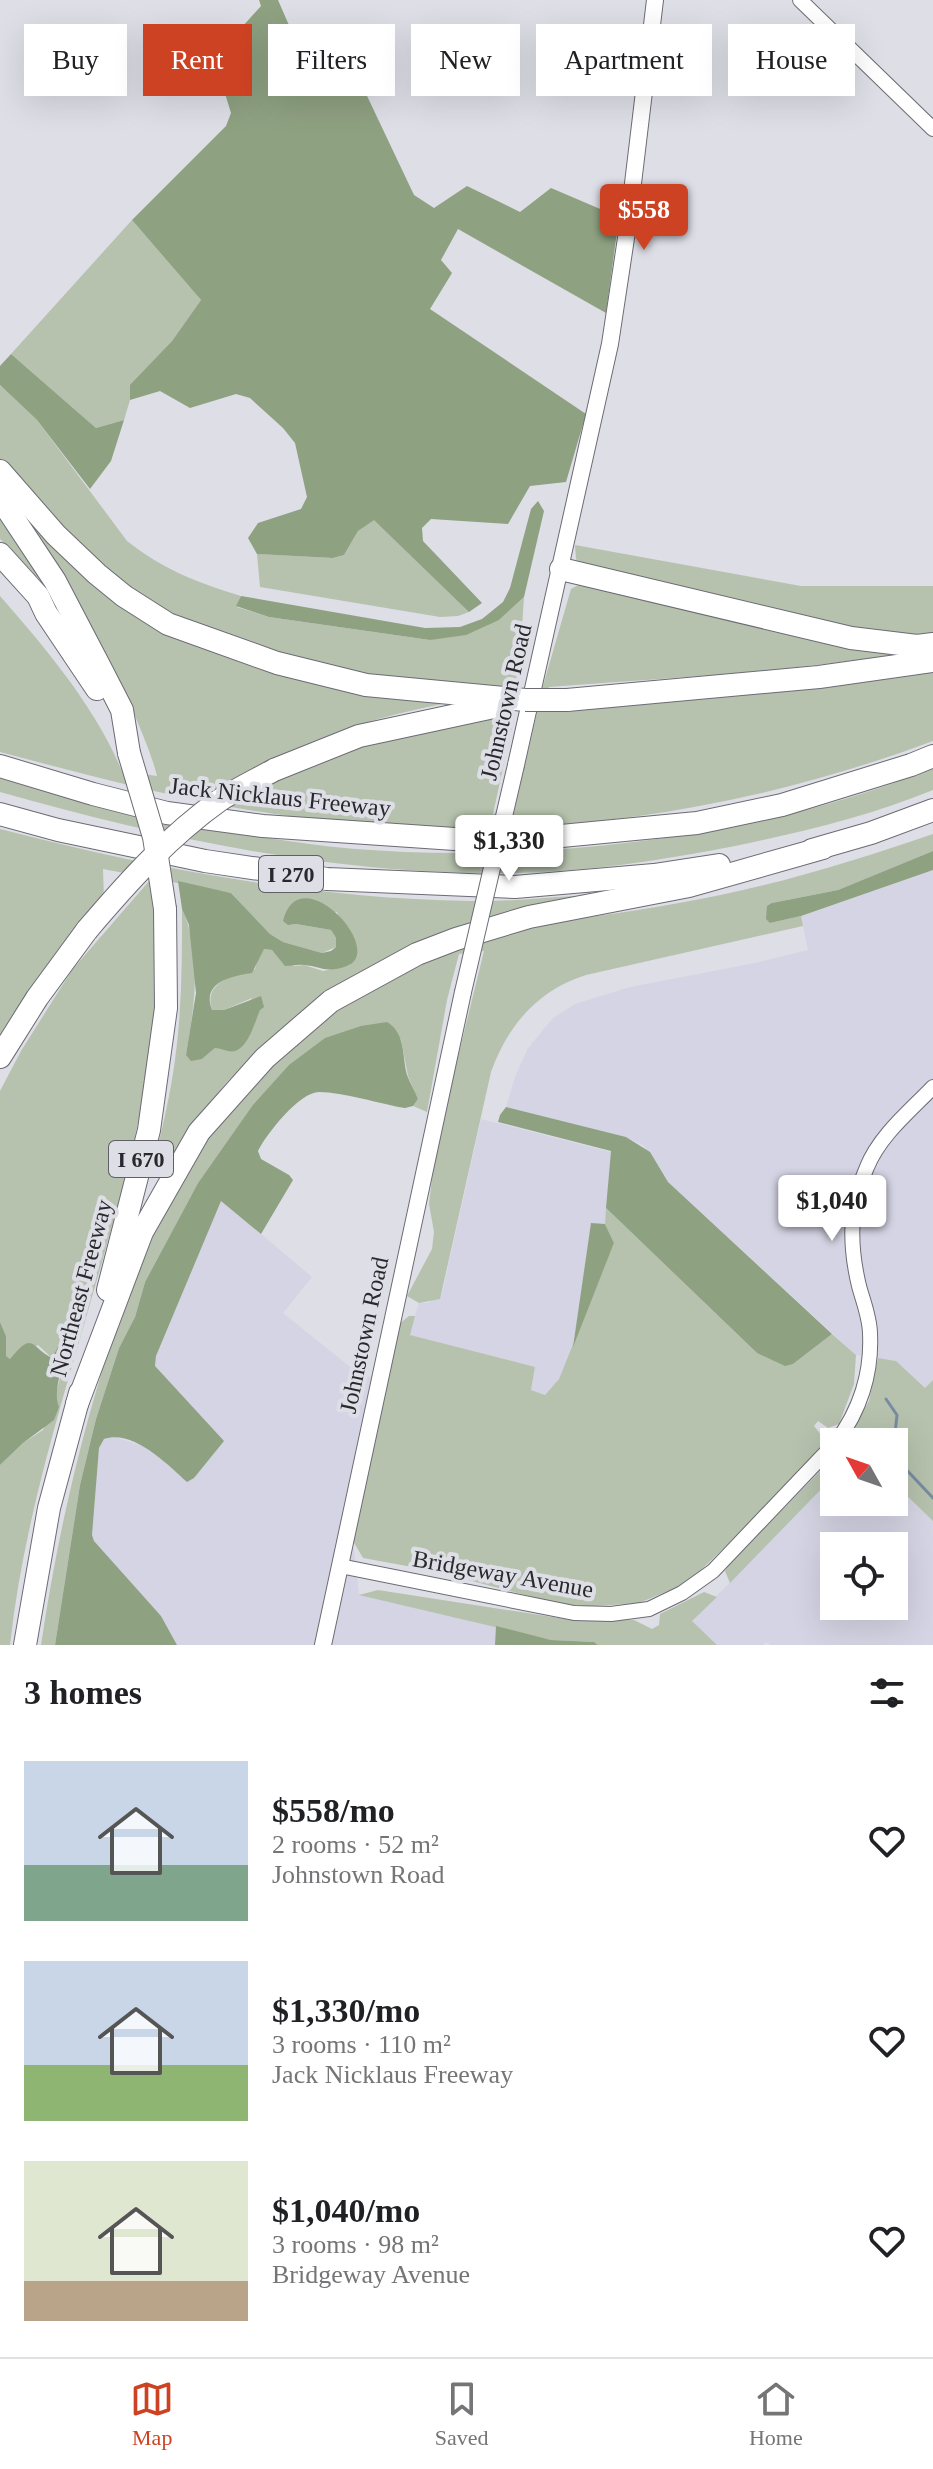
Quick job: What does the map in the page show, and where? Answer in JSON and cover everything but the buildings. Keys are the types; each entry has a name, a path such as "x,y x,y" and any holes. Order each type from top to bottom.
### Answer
{"highway":[{"path":"0,471 56,535 97,574 124,596 168,624 277,663 366,685 494,702"},
{"path":"0,498 55,581 108,682 122,710 129,753"},
{"path":"0,554 38,596 92,681 129,753"},
{"path":"561,569 851,638 917,646 933,644"},
{"path":"0,573 26,599 46,613"},
{"path":"0,1065 5,1049 87,930 119,892 176,835 222,799 274,770 359,736 494,702 567,700 819,677 933,661"},
{"name":"Northeast Freeway","path":"25,1645 49,1508 149,1130 166,1008 165,909 154,837 129,753"},
{"name":"Jack Nicklaus Freeway","path":"0,766 167,813 263,826 499,842 697,823 782,805 933,756"},
{"name":"I 270","path":"0,814 58,830 221,864 327,879 515,887 654,875 823,848 933,810"},
{"path":"77,1404 142,1232 199,1132 265,1058 331,1001 417,954 456,939 529,917 689,886 823,848"}],"main road":[{"name":"Johnstown Road","path":"323,1645 463,992 610,344 628,225 655,0"}],"street":[{"path":"800,0 933,129"},
{"name":"Bridgeway Avenue","path":"846,1428 862,1397 869,1365 871,1331 852,1252 851,1224 856,1196 868,1164 887,1135 933,1087"},
{"name":"Bridgeway Avenue","path":"340,1566 574,1613 611,1614 649,1609 682,1593 713,1571 820,1459"}],"shaded area":[{"path":"933,870 933,1645 770,1645 766,1642 763,1645 717,1645 692,1621 820,1490 820,1516 908,1516 908,1428 895,1428 896,1361 856,1355 668,1182 643,1145 626,1137 506,1107 528,1048 553,1018 575,1004 630,987 808,950 801,916"},
{"path":"481,1119 611,1152 605,1224 591,1224 573,1347 559,1379 545,1395 531,1390 535,1368 409,1335 419,1303 427,1303 442,1294"},
{"path":"221,1200 312,1277 283,1313 359,1374 388,1382 353,1541 359,1594 496,1626 495,1645 177,1645 161,1616 94,1541 99,1448 104,1439 113,1436 153,1450 187,1482 155,1365 156,1356"}],"green space":[{"path":"259,0 278,0 288,24 268,24 268,96 367,96 414,195 434,208 467,186 520,212 551,188 619,217 606,313 458,229 441,260 452,273 430,309 586,414 566,482 530,486 508,524 431,519 422,528 423,541 482,603 469,612 374,520 358,531 344,555 333,558 257,554 248,538 258,523 301,509 307,497 295,443 250,398 236,394 190,408 160,391 130,400 130,385 172,341 201,300 132,220 226,126 231,113 226,96 252,96 252,24 245,24 261,6"},
{"path":"132,220 201,300 172,341 131,385 124,420 96,428 11,354"},
{"path":"11,354 96,428 124,420 111,461 90,489 37,420 0,385 0,366"},
{"path":"0,385 37,420 127,541 181,574 241,596 237,607 269,617 430,640 499,620 524,597 518,688 461,688 319,667 162,611 112,579 19,487 0,459"},
{"path":"538,501 544,511 524,597 499,620 466,635 430,640 269,617 236,606 241,596 425,628 460,627 482,619 503,602 510,588 531,509"},
{"path":"0,512 40,575 37,577 0,539"},
{"path":"374,519 469,612 440,617 260,587 257,554 333,558 344,555 358,531"},
{"path":"35,523 159,622 442,700 442,704 399,713 316,740 269,762 224,793 247,798 296,770 347,747 471,716 515,713 493,814 513,816 543,686 571,589 582,583 905,653 772,670 549,687 544,709 933,667 933,741 778,789 699,806 539,826 458,828 377,825 296,817 184,798 110,781 0,752 0,596 83,701 122,771 157,776 131,706 109,659 31,526"},
{"path":"575,545 801,586 933,586 933,637 849,631 581,566 576,559"},
{"path":"933,768 933,790 885,808 810,829 652,860 597,868 513,873 382,868 254,851 126,825 0,792 0,776 248,834 328,846 414,852 504,852 595,846 685,835 773,818 856,795"},
{"path":"0,829 175,869 292,887 410,899 483,901 574,896 574,901 330,992 274,1035 226,1083 156,1178 151,1174 169,1099 178,1034 182,909 189,926 195,963 194,1000 186,1055 202,1059 215,1048 223,1048 252,998 224,1010 212,1010 212,992 222,981 255,969 264,949 272,950 294,966 304,965 323,971 350,965 337,912 287,925 331,930 336,938 336,947 322,953 283,942 270,934 231,893 103,869 104,900 0,1043"},
{"path":"933,834 933,851 838,890 772,903 770,923 801,916 803,926 586,975 539,1000 506,1039 491,1072 440,1299 419,1303 407,1296 432,1249 434,1232 429,1204 432,1179 443,1118 484,951 459,954 447,1000 427,1112 413,1106 418,1099 408,1076 401,1039 252,1106 198,1183 145,1282 135,1317 119,1348 96,1419 80,1485 55,1645 41,1645 78,1459 137,1264 208,1137 271,1065 303,1036 374,988 451,951 539,926 679,903 775,882"},
{"path":"933,851 933,870 801,916 770,923 766,919 767,906 772,903 838,890"},
{"path":"150,880 155,929 154,1026 139,1121 36,1500 10,1645 0,1645 0,1465 23,1443 43,1430 55,1398 69,1334 65,1333 52,1358 38,1345 10,1359 6,1356 6,1336 0,1322 0,1091 21,1051 72,970"},
{"path":"178,881 231,893 270,934 283,942 322,953 336,947 336,938 331,930 288,925 283,921 292,904 305,898 321,902 349,928 356,943 356,957 347,966 333,969 285,966 272,950 264,949 252,973 220,982 211,993 212,1010 224,1010 261,996 264,1007 248,1039 235,1051 215,1048 202,1059 191,1061 186,1055 196,993 189,925 182,909"},
{"path":"387,1022 400,1039 407,1075 418,1099 413,1106 405,1108 319,1092 293,1106 258,1151 261,1159 293,1180 261,1234 221,1201 156,1356 155,1366 224,1441 194,1478 187,1482 138,1443 115,1437 104,1439 99,1448 94,1541 161,1616 177,1645 55,1645 80,1485 96,1419 145,1282 198,1183 252,1106 289,1065 325,1038 361,1026"},
{"path":"506,1107 626,1137 650,1152 668,1182 832,1334 793,1364 785,1366 757,1353 606,1208 611,1151 498,1122"},
{"path":"606,1208 757,1353 793,1364 832,1334 856,1355 854,1384 839,1424 828,1428 818,1421 814,1426 820,1434 820,1448 773,1500 701,1570 680,1586 639,1603 582,1607 434,1571 363,1558 353,1541 399,1324 409,1316 415,1316 410,1335 535,1367 531,1390 545,1395 559,1379 614,1243 605,1224"},
{"path":"591,1223 605,1224 614,1243 573,1347"},
{"path":"0,1322 6,1336 6,1356 10,1359 28,1343 52,1358 65,1333 69,1333 58,1381 59,1407 54,1420 0,1465"},
{"path":"878,1358 896,1361 925,1388 933,1380 933,1521 908,1497 908,1428 854,1428 869,1401"},
{"path":"820,1471 820,1490 730,1583 725,1571"},
{"path":"378,1590 572,1620 634,1620 652,1629 659,1625 660,1614 704,1592 717,1597 692,1621 717,1645 598,1645 594,1642 551,1640 359,1595"},
{"path":"496,1626 551,1640 594,1642 598,1645 495,1645"}],"waterway":[{"path":"886,1399 897,1415 896,1428"},
{"path":"908,1471 933,1498"}]}
